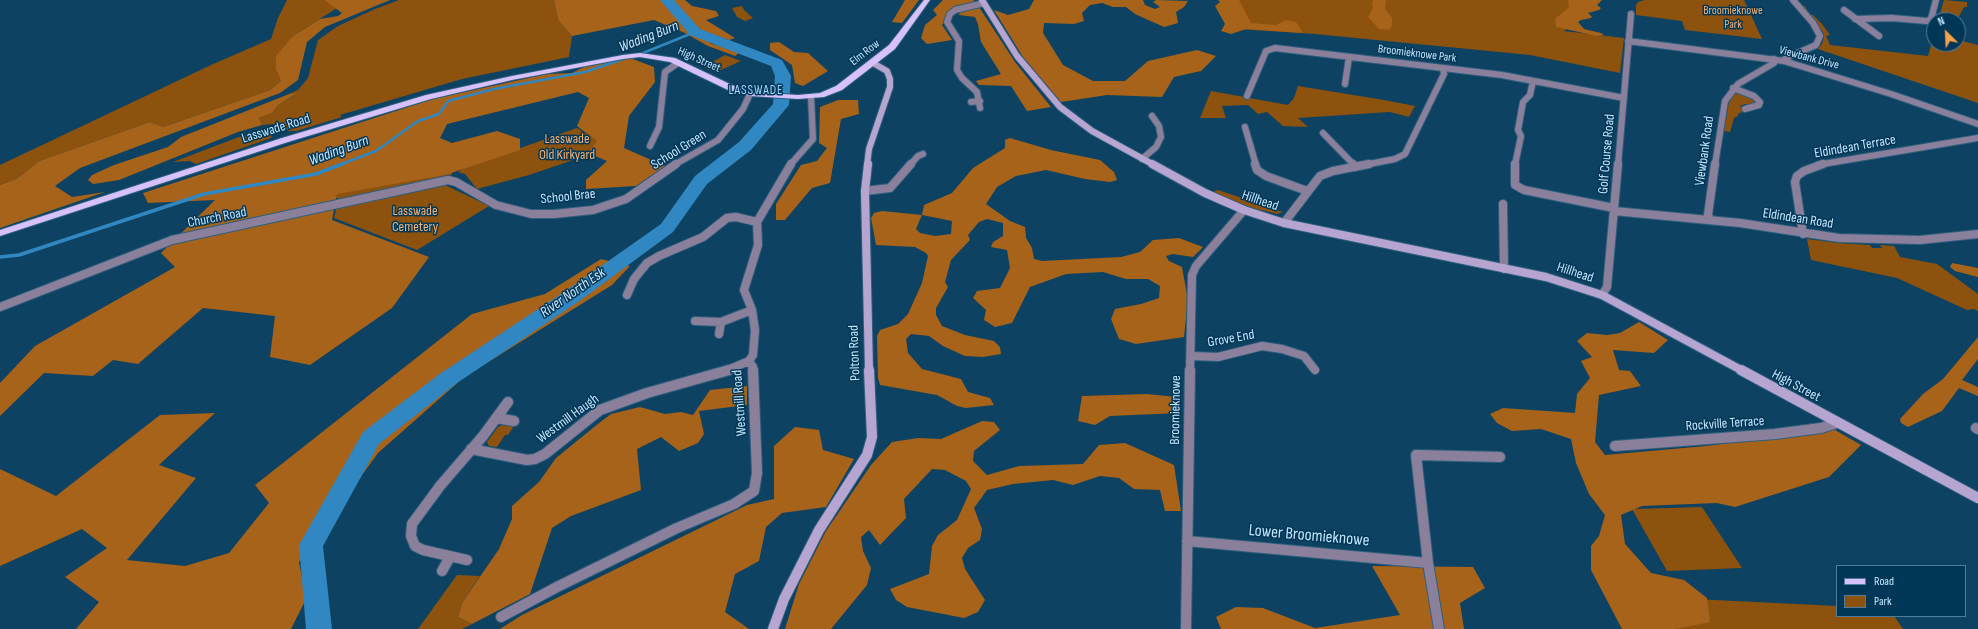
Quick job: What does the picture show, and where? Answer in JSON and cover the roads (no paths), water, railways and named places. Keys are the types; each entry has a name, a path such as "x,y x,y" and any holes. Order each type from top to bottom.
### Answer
{"main road":[{"name":"Elm Row","path":"798,97 811,97 839,88 873,63 892,47 927,0"},
{"name":"Hillhead","path":"983,2 1016,56 1060,107 1092,131 1205,193 1244,210 1284,223 1552,279 1602,295"},
{"name":"High Street","path":"565,67 640,55 659,57 731,88 750,94 798,97"},
{"name":"Polton Road","path":"773,629 784,599 819,530 867,455 872,438 867,316 865,191 869,149 890,87 890,80 887,71 881,66 873,63"},
{"name":"Lasswade Road","path":"0,233 285,140 414,102 512,78 565,67"},
{"name":"High Street","path":"1602,295 1836,423 1978,498"}],"street":[{"path":"1784,61 1786,58 1812,47 1820,36 1820,32 1813,22 1794,3 1793,0"},
{"path":"1855,19 1892,18 1927,21 1931,19 1936,0"},
{"path":"971,102 980,104 977,92 962,78 957,70 959,41 947,22 950,14 955,10 983,2"},
{"path":"1844,10 1879,36"},
{"name":"Golf Course Road","path":"1602,295 1607,287 1631,14"},
{"name":"Viewbank Drive","path":"1628,41 1784,61 1891,94 1978,124"},
{"name":"Broomieknowe Park","path":"1247,96 1266,51 1269,49 1502,75 1624,98"},
{"path":"1345,84 1349,57"},
{"name":"Viewbank Road","path":"1710,220 1708,215 1725,101 1733,88 1748,77 1774,63 1774,59"},
{"path":"650,146 659,127 665,72 676,65"},
{"path":"1284,223 1320,176 1356,167 1395,160 1405,154 1444,74 1444,69"},
{"name":"Eldindean Road","path":"1533,81 1530,95 1523,102 1518,130 1520,136 1515,164 1515,186 1524,190 1614,209 1710,220 1838,238 1920,240 1978,234"},
{"path":"1733,88 1754,96 1760,102 1759,105 1745,109"},
{"name":"School Green","path":"626,199 671,167 718,140 743,109 750,94"},
{"path":"627,295 634,279 647,263 659,256 703,237 728,218 736,217 757,222 790,165 813,139 811,97"},
{"path":"1142,159 1156,148 1162,137 1159,126 1152,116"},
{"path":"1245,128 1257,170 1266,176 1307,191"},
{"path":"1329,136 1356,167"},
{"name":"Eldindean Terrace","path":"1803,234 1795,182 1797,176 1804,171 1818,166 1978,138"},
{"path":"865,191 890,188 918,156 923,154"},
{"name":"School Brae","path":"448,180 456,182 496,205 531,214 554,214 593,210 626,199"},
{"name":"Church Road","path":"0,307 172,240 448,180"},
{"path":"1503,204 1504,269"},
{"name":"Broomieknowe","path":"1186,629 1192,356 1192,275 1196,266 1244,210"},
{"name":"Westmill Road","path":"501,617 557,587 677,528 734,504 754,491 757,473 753,367 749,361 753,355 755,330 752,310 744,290 758,245 757,222"},
{"path":"695,321 722,322 752,310"},
{"path":"718,334 722,322"},
{"name":"Grove End","path":"1192,356 1218,357 1262,346 1297,352 1304,356 1315,370"},
{"name":"Westmill Haugh","path":"471,449 527,460 535,459 545,454 600,410 648,393 733,368 749,361"},
{"path":"468,560 423,550 415,546 411,536 412,524 508,402"},
{"path":"496,418 514,421"},
{"name":"Rockville Terrace","path":"1615,446 1775,434 1821,428 1836,423"},
{"path":"1439,629 1428,563 1416,455 1500,457"},
{"name":"Lower Broomieknowe","path":"1188,541 1428,563"},
{"path":"442,570 450,557"}],"waterway":[{"name":"River North Esk","path":"319,629 311,545 371,438 449,378 574,295 667,228 701,180 745,146 781,105 783,76 777,63 757,54 695,32 667,0"},
{"name":"Wading Burn","path":"638,55 695,32"},
{"name":"Wading Burn","path":"339,165 376,151 418,121 439,114 448,101 494,89 585,72 626,58"},
{"name":"Wading Burn","path":"0,257 19,255 204,194 316,174 342,164"}],"district":[{"name":"LASSWADE","path":"756,91"}],"park label":[{"name":"Lasswade Old Kirkyard","path":"567,148"},
{"name":"Lasswade Cemetery","path":"415,220"}]}
